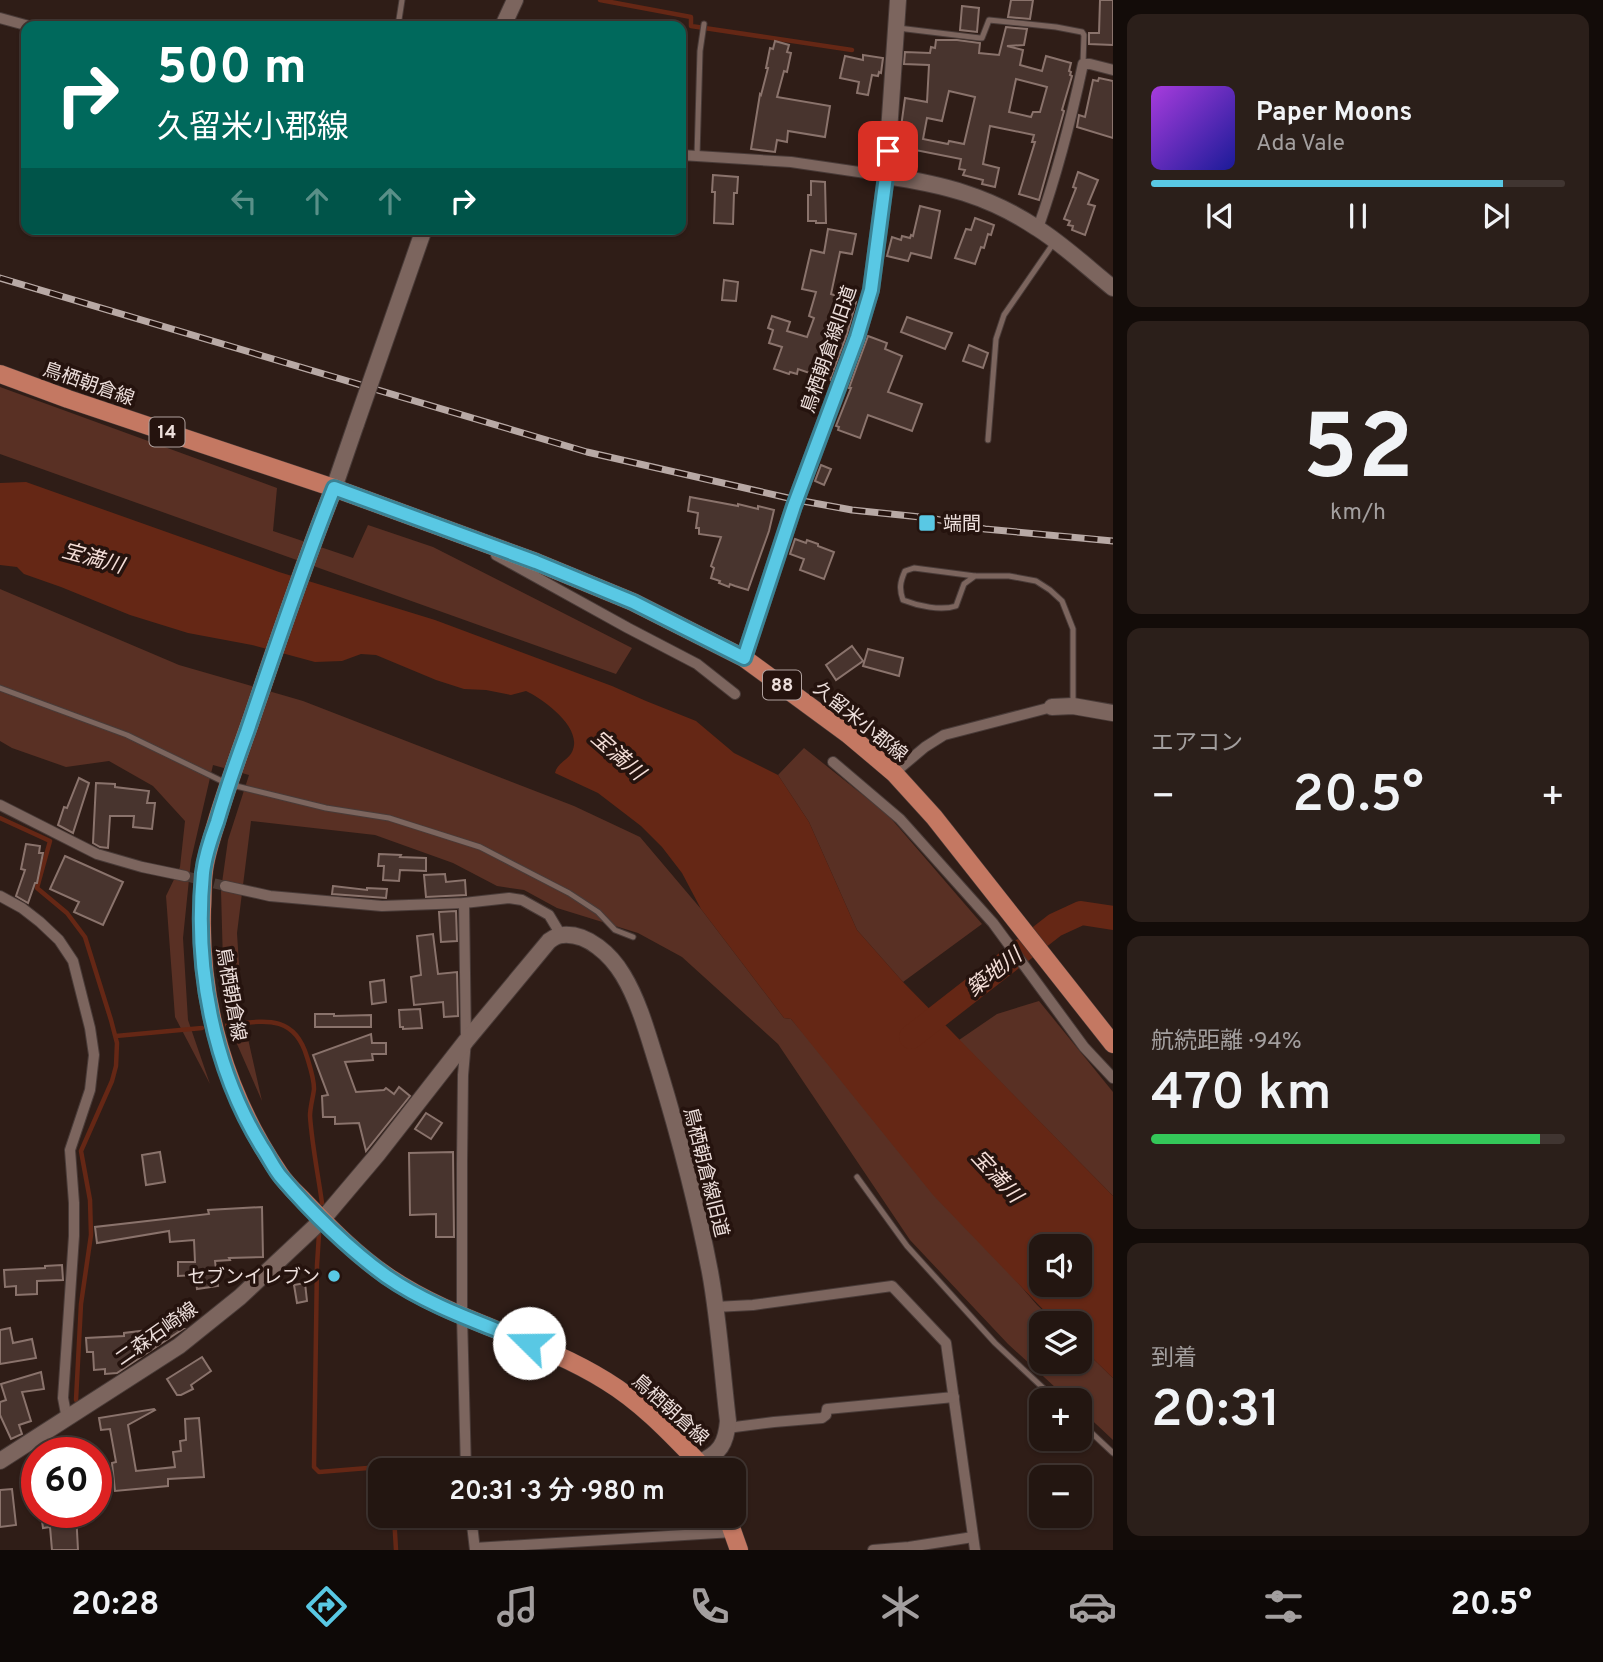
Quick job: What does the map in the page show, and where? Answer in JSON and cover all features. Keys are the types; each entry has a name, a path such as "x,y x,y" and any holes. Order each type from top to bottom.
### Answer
{"main road":[{"name":"鳥栖朝倉線","path":"0,374 334,488 230,779 204,871 201,935 207,992 218,1046 234,1095 281,1177 355,1251 387,1276 425,1299 549,1352 607,1381 654,1418 692,1458"},
{"name":"久留米小郡線","path":"334,488 454,531 633,602 744,658 849,735 894,773 934,817 1113,1044"},
{"path":"731,1528 739,1550"}],"street":[{"path":"505,21 515,0"},
{"name":"鳥栖朝倉線旧道","path":"744,658 794,506 857,337 871,290 886,176 898,0"},
{"path":"0,18 21,24"},
{"path":"1038,228 1065,145 1083,64 1113,70"},
{"path":"686,155 791,162 920,181 956,190 1000,207 1038,228 1113,288"},
{"path":"334,488 422,235"},
{"path":"454,531 697,664 735,694"},
{"path":"894,773 944,735 1052,707 1073,706 1113,713"},
{"path":"833,762 900,819 993,922 1084,1047 1113,1078"},
{"path":"0,805 97,855 185,876"},
{"path":"225,886 270,896 382,906 464,903 509,898 522,900 549,915 555,938"},
{"path":"0,896 22,908 59,940 73,961 94,1055 90,1090 70,1150 74,1236 63,1398 67,1419"},
{"path":"464,903 466,1041 462,1138 462,1316 466,1458"},
{"name":"鳥栖朝倉線旧道","path":"555,938 577,936 591,942 611,960 623,975 643,1019 676,1125 710,1271 727,1428"},
{"name":"二森石崎線","path":"0,1461 179,1346 240,1297 322,1220 377,1155 466,1041 555,938"},
{"path":"715,1307 753,1305 892,1286 946,1343 975,1550"},
{"path":"711,1458 722,1446 727,1428 822,1418 827,1409 954,1397"},
{"path":"472,1528 475,1549 689,1528"},
{"path":"873,1550 973,1537"}],"lane":[{"path":"399,21 402,0"},
{"path":"895,28 982,38 989,20 1056,27 1082,32 1083,64"},
{"path":"697,156 700,51 704,24"},
{"path":"988,440 996,339 1004,315 1055,241"},
{"path":"975,576 964,584 956,606 948,609 913,604 903,600 900,591 905,571 914,568 975,576 1009,576 1036,581 1062,601 1073,629 1073,706"},
{"path":"0,688 127,735 230,779 326,808 389,818 480,847 569,893 598,912 615,930 633,937"},
{"path":"857,1177 907,1246 995,1343 1043,1388"},
{"path":"1092,1433 1113,1453"}],"shaded area":[{"path":"0,387 277,488 273,531 353,558 368,525 433,547 632,648 616,674 0,454"},
{"path":"0,589 179,665 303,701 574,806 640,837 701,909 784,1018 791,1019 1043,1311 1029,1311 1029,1363 910,1240 778,1044 682,957 638,933 557,908 524,890 497,886 453,863 375,835 251,821 237,933 242,1012 262,1101 237,1044 223,964 221,890 228,840 249,775 213,765 191,860 183,938 188,1020 210,1084 175,1017 166,896 180,867 185,821 153,786 109,761 66,767 12,748 0,741"},
{"path":"804,748 888,815 982,924 903,982 857,930 809,822 778,775"},
{"path":"1039,1001 1113,1092 1113,1196 959,1040 997,1014"},
{"path":"1092,1358 1113,1378 1113,1440 1092,1420 1092,1388 1056,1388 1041,1374 1092,1374"}],"water":[{"name":"宝満川","path":"26,482 279,572 435,620 612,686 696,721 734,753 778,775 809,822 857,930 903,982 1113,1196 1113,1378 1092,1358 1092,1311 1044,1311 1031,1297 1092,1297 1092,1234 1029,1234 1029,1295 933,1195 791,1019 784,1018 701,909 682,873 662,847 641,826 598,793 555,773 572,752 574,743 567,724 551,707 526,691 511,695 464,689 376,655 361,654 342,661 315,662 252,645 188,633 130,615 24,574 17,567 0,565 0,483"}],"building":[{"path":"1011,0 1033,0 1030,19 1008,17"},
{"path":"1100,0 1113,0 1113,45 1089,44 1089,33 1099,33"},
{"path":"962,6 979,8 977,32 960,30"},
{"path":"1006,27 1027,29 1024,45 1007,46 1023,50 1020,65 1042,71 1046,56 1071,63 1069,71 1072,76 1062,110 1064,111 1039,200 1019,194 1035,142 1032,142 1034,135 990,126 983,164 999,168 995,187 982,184 983,180 963,175 965,170 959,169 961,159 905,148 909,130 901,127 905,98 927,102 929,65 904,64 905,52 930,53 931,47 935,48 936,40 957,40 980,43 979,53 999,55","holes":["1016,79 1047,87 1040,112 1033,112 1031,117 1009,112","949,91 975,97 964,144 923,139 927,118 942,121"]},
{"path":"775,41 789,45 787,52 791,53 777,97 830,106 825,137 788,131 787,142 777,140 775,152 751,149 770,48 773,49"},
{"path":"863,55 883,58 881,73 879,72 878,76 872,75 868,95 857,93 859,82 840,78 845,56 863,60"},
{"path":"1099,78 1113,81 1113,138 1077,127 1079,115 1085,117 1093,80 1098,81"},
{"path":"1078,172 1098,180 1088,204 1095,206 1085,235 1072,230 1073,226 1068,225 1070,221 1064,219 1076,188 1073,187"},
{"path":"713,175 738,177 737,193 734,193 733,224 714,223"},
{"path":"811,181 825,182 826,223 808,221"},
{"path":"920,206 940,211 931,258 911,253 908,261 887,256 892,237 901,240 902,236 913,236"},
{"path":"975,218 994,225 975,264 955,258 966,229 971,230"},
{"path":"828,229 856,234 852,254 840,252 831,294 856,302 830,380 798,369 797,374 789,374 774,369 782,347 769,343 773,330 768,328 772,316 790,322 787,331 807,337 814,318 809,316 816,292 802,289 811,250 824,253"},
{"path":"724,280 738,282 736,301 722,300"},
{"path":"907,317 952,333 945,349 901,332"},
{"path":"868,336 887,343 885,349 902,356 888,392 922,404 912,431 868,415 860,438 838,430 839,427 836,426"},
{"path":"969,345 988,353 983,368 963,361"},
{"path":"821,465 831,469 824,485 815,481"},
{"path":"690,497 774,510 748,590 730,584 729,587 711,578 714,568 711,566 721,537 699,534 699,528 696,528 698,513 688,511"},
{"path":"795,539 806,543 807,540 834,552 824,579 800,570 804,559 790,554"},
{"path":"852,646 863,661 836,680 826,665"},
{"path":"868,649 903,658 899,676 863,666"},
{"path":"79,778 89,783 73,833 58,825"},
{"path":"96,783 149,791 147,803 155,803 152,829 133,827 134,816 110,816 108,848 93,843"},
{"path":"26,844 40,846 39,853 43,853 37,883 28,903 16,896 25,870 21,869"},
{"path":"379,854 426,858 426,871 400,870 399,881 383,880 384,866 378,866"},
{"path":"65,856 123,882 103,925 74,912 79,902 50,889"},
{"path":"445,874 446,882 465,880 466,895 426,897 424,875"},
{"path":"333,886 367,890 387,889 386,898 332,894"},
{"path":"456,911 457,941 441,942 439,912"},
{"path":"433,934 438,974 457,972 458,1016 444,1017 443,1002 414,1005 411,977 421,975 417,936"},
{"path":"384,980 386,1002 372,1004 370,982"},
{"path":"420,1009 422,1028 400,1027 399,1010"},
{"path":"315,1014 371,1015 371,1027 315,1027"},
{"path":"371,1034 372,1043 386,1043 386,1054 372,1054 373,1060 345,1062 356,1092 386,1088 394,1094 399,1087 410,1096 366,1151 359,1123 335,1124 335,1117 323,1117 322,1096 328,1095 313,1055"},
{"path":"426,1113 442,1123 431,1139 415,1129"},
{"path":"160,1152 165,1182 146,1185 142,1155"},
{"path":"453,1152 454,1237 436,1237 436,1214 410,1215 409,1153"},
{"path":"262,1207 263,1257 215,1261 218,1286 197,1289 195,1275 178,1276 178,1262 195,1262 194,1240 170,1242 169,1231 97,1243 95,1227 209,1214 208,1210"},
{"path":"62,1265 63,1280 37,1281 37,1294 16,1295 16,1286 5,1287 4,1270"},
{"path":"305,1283 307,1301 297,1303 294,1285"},
{"path":"10,1328 13,1343 32,1339 36,1358 0,1364 0,1330"},
{"path":"183,1329 117,1373 105,1374 105,1369 94,1370 93,1352 87,1352 86,1338 124,1336 124,1333 148,1330"},
{"path":"202,1357 211,1371 191,1385 193,1389 177,1395 167,1379"},
{"path":"41,1372 44,1389 22,1392 31,1421 19,1425 22,1434 11,1439 0,1415 0,1402 6,1400 1,1384"},
{"path":"155,1410 128,1425 136,1471 175,1467 173,1452 181,1451 180,1441 186,1440 185,1419 199,1418 204,1477 168,1479 168,1486 115,1491 112,1463 116,1462 112,1437 110,1429 101,1430 99,1418"},
{"path":"12,1489 16,1525 0,1527 0,1490"},
{"path":"50,1528 77,1528 78,1550 52,1550"}],"waterway":[{"path":"600,0 691,17 691,26 852,50"},
{"path":"0,818 50,841 37,888 67,913 85,937 117,1043 112,1081 81,1151 90,1200 91,1235 81,1304 76,1400"},
{"name":"築地川","path":"911,1037 1055,925 1081,913 1113,918"},
{"path":"227,1025 276,1023 294,1033 301,1043 313,1081 310,1116 322,1203"},
{"path":"116,1036 202,1028"},
{"path":"319,1234 314,1467 319,1472 368,1468"},
{"path":"395,1528 396,1550"}],"tunnel":[{"path":"185,876 225,886"}],"railway":[{"path":"0,278 587,452 852,510 930,518 985,529 1113,541"}],"place":[{"name":"端間","path":"927,523"},
{"name":"セブンイレブン","path":"334,1276"}],"route":[{"path":"529,1343 450,1311 387,1276 355,1251 281,1177 234,1095 218,1046 207,992 201,935 204,871 211,840 334,488 536,562 633,602 744,658 794,506 857,337 871,290 888,151"}]}
